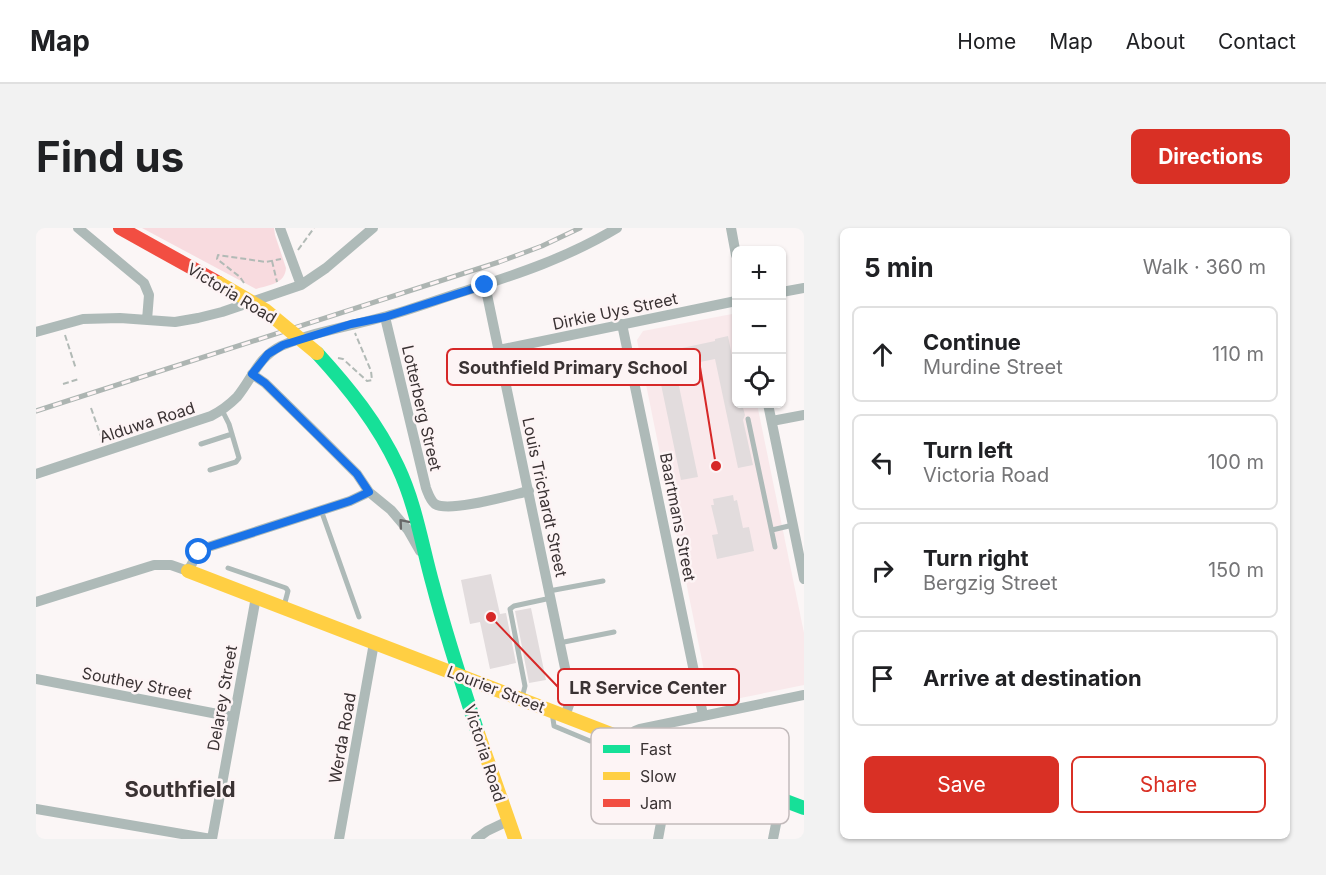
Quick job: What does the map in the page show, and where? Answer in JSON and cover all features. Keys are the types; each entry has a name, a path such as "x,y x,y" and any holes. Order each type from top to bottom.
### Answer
{"street":[{"path":"78,228 137,276 148,288 147,321"},
{"name":"Victoria Road","path":"120,228 265,310 317,352 356,397 385,441 406,486 419,528 426,563 460,676 514,839"},
{"path":"280,228 301,285"},
{"path":"353,228 360,238"},
{"path":"36,332 62,324 99,318 175,322 198,318 301,285 326,268 373,228"},
{"name":"Alduwa Road","path":"36,474 202,420 222,410 238,396 268,354 283,345 351,324 385,317 555,261 617,228"},
{"path":"731,228 734,246"},
{"name":"Louis Trichardt Street","path":"485,285 570,692 570,702 559,713"},
{"path":"786,291 804,288"},
{"name":"Dirkie Uys Street","path":"499,350 732,302"},
{"name":"Lotterberg Street","path":"385,317 426,488 436,504 442,507 458,506 529,491"},
{"name":"Baartmans Street","path":"622,324 703,716"},
{"name":"Victoria Road","path":"252,374 265,383 357,474 369,492 391,510 408,530 426,563"},
{"path":"769,408 793,525 801,545 804,579"},
{"path":"772,421 804,415"},
{"path":"36,602 154,565 171,565 188,571 195,558 205,548 369,492"},
{"name":"Lourier Street","path":"188,571 597,728"},
{"name":"Delarey Street","path":"211,839 256,597"},
{"name":"Werda Road","path":"339,839 374,643"},
{"name":"Southey Street","path":"36,680 233,717"},
{"path":"646,728 804,695"},
{"name":"Lourier Street","path":"789,802 804,808"},
{"path":"36,809 211,839"},
{"path":"476,839 508,821"},
{"path":"658,839 661,824"},
{"path":"773,839 776,824"}],"lane":[{"path":"210,470 239,460 222,410"},
{"path":"748,419 775,548"},
{"path":"201,444 232,434"},
{"path":"321,510 360,617"},
{"path":"772,530 793,525"},
{"path":"228,568 286,588 288,591 283,608"},
{"path":"522,699 525,686 510,609 550,595 603,581"},
{"path":"559,643 614,632"},
{"path":"570,692 604,689 659,678"}],"path":[{"path":"295,254 314,228"},
{"path":"244,286 243,280 218,259 218,255 272,261 284,258"},
{"path":"272,261 277,284"},
{"path":"62,324 76,369"},
{"path":"335,359 340,357 366,379 372,380 371,371 354,330"},
{"path":"63,384 79,379"},
{"path":"91,408 106,451"}],"shaded area":[{"path":"142,228 274,228 286,268 285,273 276,283 256,289"},
{"path":"732,314 732,408 758,408 804,633 804,685 721,702 709,695 637,340 643,331"}],"building":[{"path":"728,336 732,356 732,408 743,408 745,415 743,420 753,465 738,468 715,359 675,367 698,477 681,480 654,351 668,348 668,351 715,341 715,339"},
{"path":"733,495 734,501 737,500 743,528 749,527 754,551 717,559 712,535 718,534 711,505 714,505 713,499"},
{"path":"491,574 500,614 506,613 516,663 490,669 480,622 470,624 461,580"},
{"path":"531,608 546,680 529,683 515,611"}],"railway":[{"path":"36,411 499,262 542,246 580,228"}],"traffic: fast":[{"path":"317,353 372,421 404,481 443,622 478,733"},
{"path":"789,802 804,808"}],"traffic: slow":[{"path":"219,283 265,310 317,353"},
{"path":"188,571 595,728"},
{"path":"478,733 515,839"}],"traffic: jam":[{"path":"120,228 219,283"}],"place":[{"name":"Southfield Primary School","path":"716,466"},
{"name":"LR Service Center","path":"491,617"}],"district":[{"name":"Southfield","path":"180,789"}],"route":[{"path":"199,552 205,548 350,501 369,492 357,474 265,383 252,374 268,354 283,345 316,334 385,317 485,285"}]}
